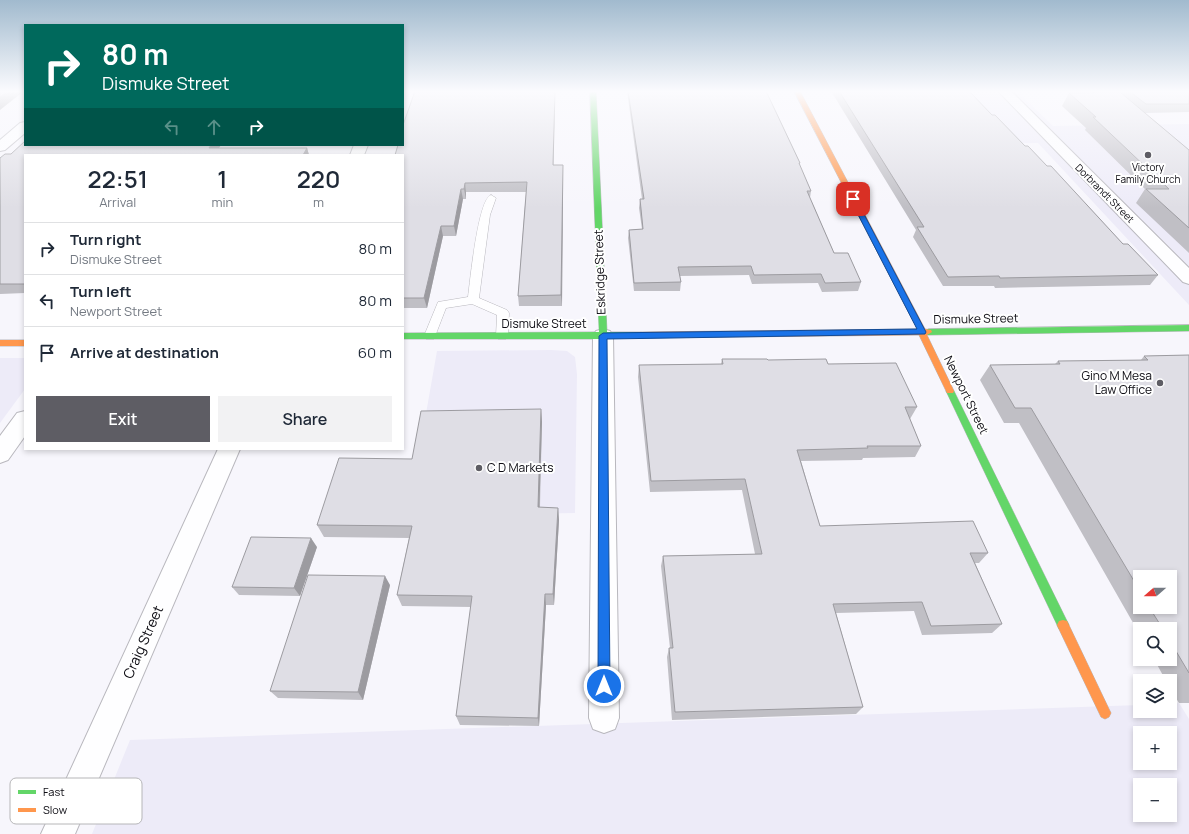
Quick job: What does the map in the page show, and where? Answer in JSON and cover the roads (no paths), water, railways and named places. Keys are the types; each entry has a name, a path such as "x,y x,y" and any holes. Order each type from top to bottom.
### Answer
{"street":[{"path":"5,143 20,130"},
{"name":"Eskridge Street","path":"595,130 603,336 604,718"},
{"name":"Newport Street","path":"817,130 922,332 1105,713"},
{"name":"Dorbrandt Street","path":"1043,130 1189,278"},
{"path":"5,143 24,139"},
{"name":"Dismuke Street","path":"404,336 603,336 1189,328"},
{"path":"0,343 24,343"},
{"path":"0,454 24,420"},
{"name":"Craig Street","path":"83,778 229,450"},
{"name":"Craig Street","path":"58,834 62,824"}],"lane":[{"path":"473,300 485,216 491,198"},
{"path":"430,336 442,305 473,300 503,313 502,336"}],"place":[{"name":"Victory Family Church","path":"1148,155"},
{"name":"Gino M Mesa Law Office","path":"1160,383"},
{"name":"C D Markets","path":"479,468"}]}
